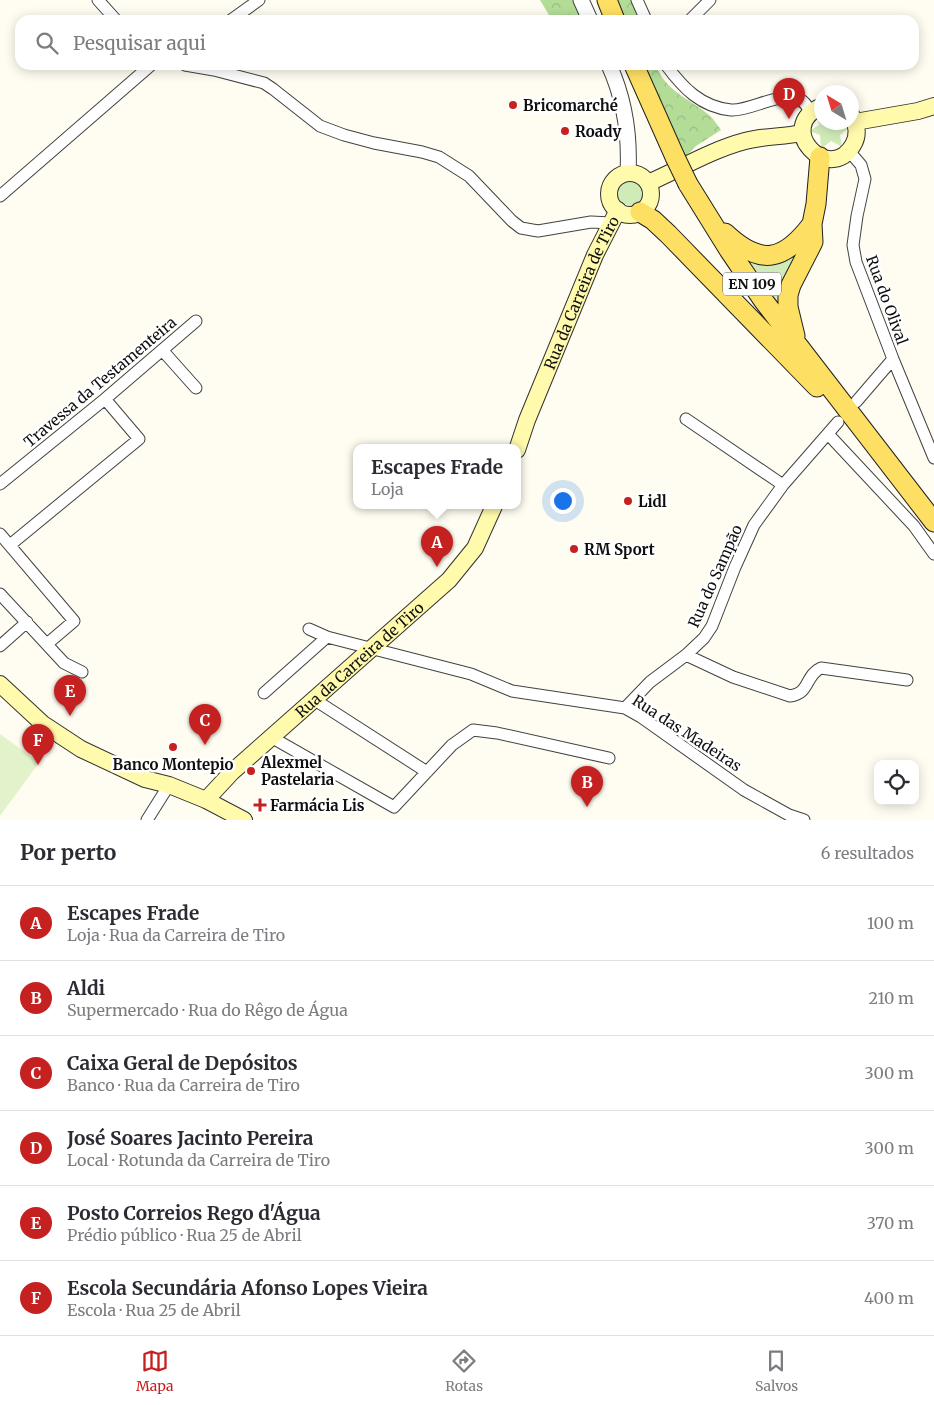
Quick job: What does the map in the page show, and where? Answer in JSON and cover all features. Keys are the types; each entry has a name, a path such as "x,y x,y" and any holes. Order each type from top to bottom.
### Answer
{"main road":[{"path":"607,0 613,15"},
{"name":"EN 109","path":"636,70 688,184 748,279 846,410 934,522"},
{"path":"859,118 918,111 934,106"},
{"path":"814,112 804,122 802,133 810,150 820,157 835,158 848,151 853,146 857,134 856,130"},
{"path":"648,183 710,154 743,142 762,137 802,133"},
{"path":"797,344 788,307 788,295 791,285 813,242 812,224 816,204 820,157"},
{"path":"628,173 637,174 648,183 650,199 640,212 615,217 610,188 617,178 628,173"},
{"path":"640,212 653,220 668,234 822,392 846,410"},
{"name":"Rua da Carreira de Tiro","path":"521,446 530,427 546,376 595,255 615,217"},
{"path":"710,220 740,247 753,253 766,255 790,248 800,240 812,224"},
{"name":"Rua da Carreira de Tiro","path":"520,444 530,427"},
{"name":"Rua da Carreira de Tiro","path":"206,800 232,772 458,571 478,541 493,509"},
{"path":"1,688 43,724 81,749 145,779 169,785 206,800 244,820"}],"street":[{"path":"98,0 112,15"},
{"path":"238,15 259,0"},
{"path":"581,0 588,15"},
{"path":"638,0 644,15"},
{"path":"695,15 710,0"},
{"path":"0,196 145,70"},
{"path":"214,70 264,83 320,126 374,143 439,157 469,176 521,228 538,231 615,217"},
{"path":"612,70 618,85 627,123 628,173"},
{"path":"670,70 691,94 704,103 732,110 751,108 776,98 792,96 814,109"},
{"name":"Rua do Olival","path":"848,151 861,166 865,179 856,216 853,245 856,262 934,458"},
{"name":"Travessa da Testamenteira","path":"0,484 196,322"},
{"path":"163,351 196,388"},
{"name":"Rua do Sampão","path":"625,708 650,682 686,655 704,638 712,626 754,525 783,485 828,434 846,410 893,359"},
{"path":"10,545 139,439 105,399"},
{"path":"686,419 783,485"},
{"path":"828,434 914,526 934,554"},
{"path":"0,534 74,620 47,644"},
{"path":"0,594 64,663 82,672"},
{"path":"0,646 27,622"},
{"name":"Rua das Madeiras","path":"310,630 327,637 471,674 512,692 625,708 641,717 744,790 788,815 804,820"},
{"path":"264,693 327,637"},
{"path":"686,655 733,676 790,696 798,695 814,672 820,668 907,680"},
{"path":"314,700 427,772"},
{"path":"271,737 394,807 452,745 473,730 497,733 609,758"},
{"path":"147,820 169,785"}],"green space":[{"path":"540,0 573,0 579,15 549,15"},
{"path":"616,0 631,0 637,15 623,15"},
{"path":"647,70 658,70 665,82 709,115 721,130 696,146 685,157"},
{"path":"814,128 814,130 846,130 840,135 842,147 831,141 821,149 820,135 809,131"},
{"path":"629,179 639,184 645,194 642,203 633,207 620,202 617,198 616,190 619,182"},
{"path":"804,243 781,309 742,256"},
{"path":"0,734 37,761 38,764 0,816"}],"place":[{"name":"Bricomarché","path":"513,105"},
{"name":"José Soares Jacinto Pereira","path":"789,119"},
{"name":"Roady","path":"565,131"},
{"name":"Lidl","path":"628,501"},
{"name":"RM Sport","path":"574,549"},
{"name":"Escapes Frade","path":"437,567"},
{"name":"Posto Correios Rego d'Água","path":"70,716"},
{"name":"Caixa Geral de Depósitos","path":"205,745"},
{"name":"Banco Montepio","path":"173,747"},
{"name":"Escola Secundária Afonso Lopes Vieira","path":"38,765"},
{"name":"Alexmel Pastelaria","path":"251,771"},
{"name":"Farmácia Lis","path":"260,805"},
{"name":"Aldi","path":"587,807"}]}
